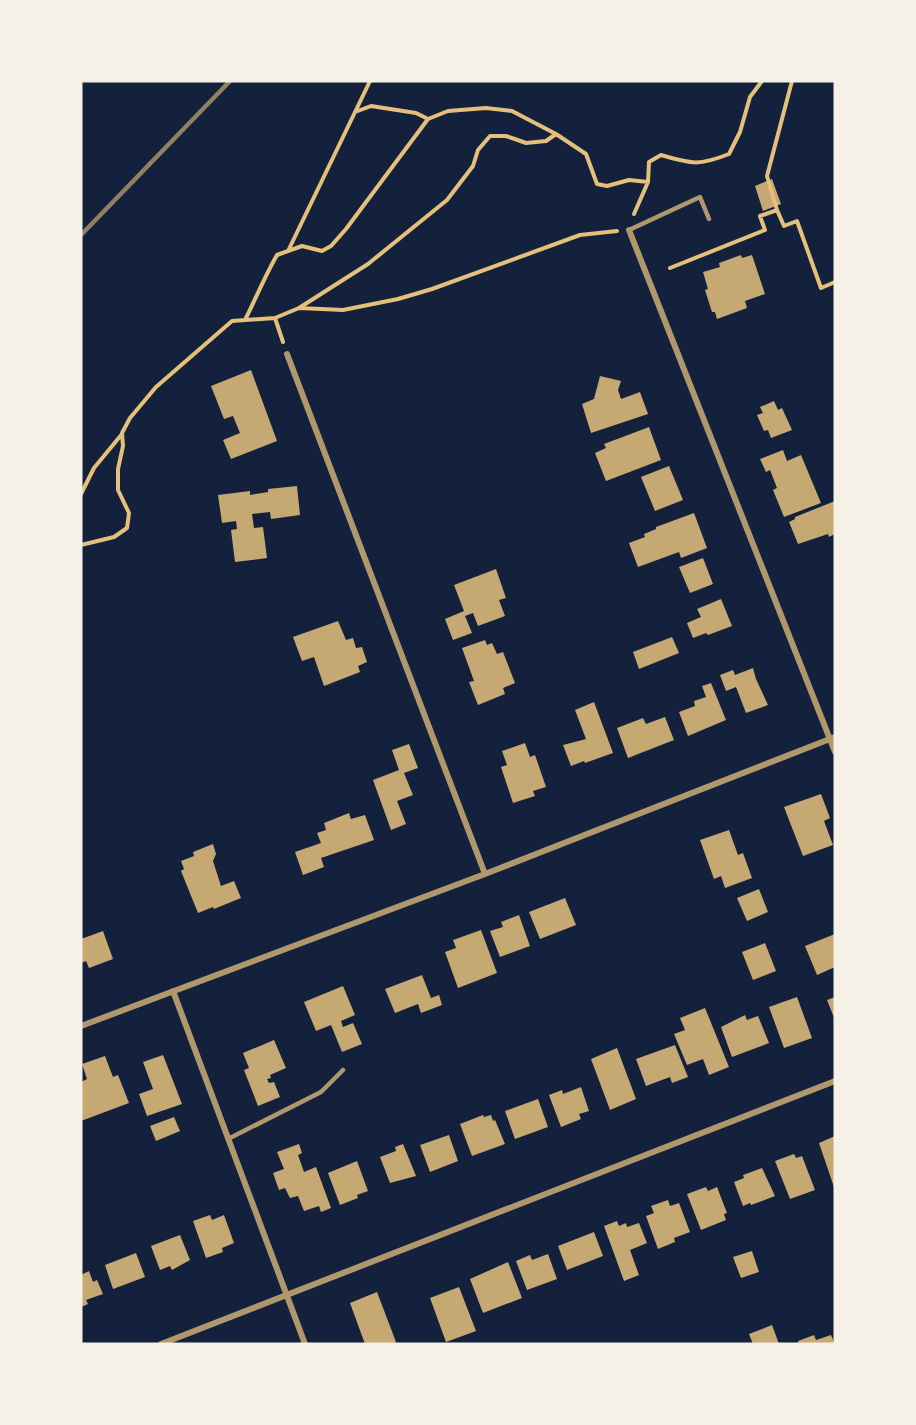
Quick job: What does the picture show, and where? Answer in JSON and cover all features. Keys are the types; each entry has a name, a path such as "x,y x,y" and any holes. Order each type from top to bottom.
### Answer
{"street":[{"path":"629,230 832,738 835,752"},
{"path":"287,354 485,874"},
{"path":"81,1026 485,874 832,738"},
{"path":"173,991 304,1344"},
{"path":"161,1344 835,1082"}],"lane":[{"path":"629,230 700,197 709,219"},
{"path":"228,1139 321,1092 343,1070"}],"path":[{"path":"288,250 370,81"},
{"path":"299,308 343,310 398,299 432,289 580,235 629,230 648,182 650,162 661,155 696,164 709,162 729,154 740,132 750,97 762,81"},
{"path":"792,81 767,177 784,226 797,221 821,288 835,282"},
{"path":"355,112 371,106 416,114 428,119"},
{"path":"244,320 277,255 302,246 322,251 331,246 373,195 428,119 448,111 486,108 512,111 556,134 586,154 597,184 607,186 629,180 648,182"},
{"path":"81,494 94,468 122,433 130,418 156,387 232,321 275,318 299,308 368,264 447,200 473,165 478,150 490,136 506,136 526,143 546,141 556,134"},
{"path":"670,268 765,230 760,216 777,210"},
{"path":"275,318 287,354"},
{"path":"81,545 114,537 127,528 129,513 118,490 117,469 123,446 122,433"}],"building":[{"path":"772,179 781,204 763,211 755,186"},
{"path":"741,255 742,258 752,255 765,294 745,301 747,308 717,319 715,312 712,312 705,290 708,289 703,272 720,267 719,263"},
{"path":"251,370 277,441 231,459 223,440 240,433 233,416 224,419 211,386"},
{"path":"600,376 621,381 618,390 621,399 640,392 648,414 591,433 582,404 594,399"},
{"path":"774,401 778,410 782,408 792,430 771,438 768,430 764,431 757,415 763,413 760,407"},
{"path":"649,427 661,460 606,481 595,453 606,448 604,444"},
{"path":"783,450 787,461 801,455 821,503 784,517 773,490 777,488 770,470 766,472 760,459"},
{"path":"669,466 683,500 655,511 641,477"},
{"path":"297,486 300,515 271,519 270,512 252,514 254,528 263,527 267,558 235,562 231,530 237,529 236,521 222,523 218,495 250,491 250,495 268,492 268,489"},
{"path":"835,501 835,534 829,537 828,534 798,544 789,522 795,517"},
{"path":"694,513 707,548 681,558 679,552 638,567 629,543 645,537 644,534 656,527"},
{"path":"703,558 713,584 690,593 679,567"},
{"path":"496,569 506,598 499,600 505,616 478,626 473,613 465,616 472,633 453,640 445,619 464,611 454,585"},
{"path":"721,599 732,626 693,638 687,623 701,617 697,609"},
{"path":"338,621 346,640 353,638 356,648 362,647 367,662 358,666 360,672 324,686 314,657 302,661 293,637"},
{"path":"672,637 679,653 639,669 633,652"},
{"path":"485,640 487,645 492,643 497,654 503,652 515,683 503,688 505,694 478,705 469,682 474,681 462,648"},
{"path":"753,668 768,705 746,713 736,687 726,691 720,675 733,670 735,675"},
{"path":"711,683 726,720 688,736 679,712 695,706 694,701 706,697 702,686"},
{"path":"594,702 613,753 571,766 563,745 586,739 575,710"},
{"path":"665,717 674,740 628,758 617,728 643,718 646,724"},
{"path":"525,743 530,757 535,755 546,787 533,791 535,796 513,803 501,767 507,765 502,751"},
{"path":"409,744 418,768 404,773 413,795 397,801 406,824 391,830 373,780 399,770 392,750"},
{"path":"821,794 830,818 824,821 833,845 803,856 784,807"},
{"path":"349,813 351,819 365,815 374,840 321,858 324,867 303,875 295,852 321,843 317,833 326,830 324,823"},
{"path":"729,830 738,855 743,853 752,878 725,888 721,876 714,879 700,840"},
{"path":"213,844 216,854 213,861 221,886 234,881 241,898 198,913 181,871 184,869 181,861 194,856 193,852"},
{"path":"759,889 768,912 747,921 737,898"},
{"path":"565,898 576,925 540,939 529,912"},
{"path":"519,915 530,946 500,957 490,931 503,927 501,922"},
{"path":"481,930 497,973 458,988 445,952 456,948 453,940"},
{"path":"103,931 113,959 89,968 86,961 81,963 81,939"},
{"path":"835,934 835,967 817,975 805,946"},
{"path":"765,943 776,971 753,980 742,952"},
{"path":"422,975 431,998 439,995 442,1005 421,1013 418,1004 395,1013 385,989"},
{"path":"343,986 355,1015 341,1021 343,1027 353,1023 362,1044 342,1052 331,1025 316,1031 304,1002"},
{"path":"797,997 812,1038 784,1048 769,1007"},
{"path":"835,997 835,1020 827,1000"},
{"path":"705,1008 729,1067 709,1075 703,1059 687,1065 674,1034 685,1030 680,1018"},
{"path":"745,1015 747,1020 758,1016 769,1043 732,1057 721,1027"},
{"path":"274,1040 286,1068 270,1075 271,1078 267,1079 269,1083 274,1082 280,1097 258,1106 244,1070 249,1068 243,1053"},
{"path":"675,1045 688,1077 672,1083 670,1077 646,1086 636,1059"},
{"path":"617,1048 636,1099 610,1110 591,1059"},
{"path":"163,1055 182,1104 147,1116 139,1094 153,1089 143,1062"},
{"path":"105,1056 113,1077 118,1075 129,1103 81,1121 81,1082 87,1079 82,1064"},
{"path":"581,1087 589,1111 579,1114 581,1119 561,1127 549,1095 562,1090 563,1094"},
{"path":"538,1099 548,1127 515,1139 505,1111"},
{"path":"483,1115 484,1117 491,1115 493,1121 495,1120 505,1144 472,1156 460,1124"},
{"path":"174,1117 180,1131 156,1141 150,1126"},
{"path":"449,1135 458,1161 430,1172 420,1145"},
{"path":"835,1136 835,1190 819,1143"},
{"path":"299,1144 302,1153 298,1155 304,1172 316,1167 331,1208 321,1212 319,1206 304,1211 298,1196 290,1198 285,1188 279,1190 273,1173 284,1169 277,1152"},
{"path":"403,1144 416,1176 390,1183 380,1157 396,1151 395,1147"},
{"path":"794,1154 796,1158 802,1156 815,1190 790,1199 775,1161"},
{"path":"357,1161 368,1191 340,1205 328,1173"},
{"path":"762,1168 775,1196 743,1206 734,1182 744,1178 743,1175"},
{"path":"706,1187 708,1191 717,1187 727,1213 724,1214 726,1220 701,1230 687,1194"},
{"path":"668,1200 670,1206 679,1203 690,1232 674,1238 675,1242 658,1249 646,1216 654,1213 651,1206"},
{"path":"210,1215 212,1220 224,1215 234,1243 222,1248 223,1252 206,1258 193,1221"},
{"path":"617,1221 619,1226 626,1223 627,1227 639,1223 647,1243 630,1250 639,1275 624,1281 604,1226"},
{"path":"594,1232 603,1256 567,1270 558,1246"},
{"path":"180,1235 190,1260 172,1270 170,1266 160,1270 151,1246"},
{"path":"752,1251 759,1272 741,1278 733,1257"},
{"path":"136,1253 145,1277 113,1289 105,1265"},
{"path":"548,1254 557,1279 527,1290 516,1261 530,1255 532,1260"},
{"path":"508,1262 522,1298 483,1313 470,1279"},
{"path":"89,1271 93,1282 97,1280 103,1294 86,1300 88,1304 81,1307 81,1275"},
{"path":"459,1287 476,1331 446,1342 430,1298"},
{"path":"377,1292 396,1342 392,1344 365,1344 350,1303"},
{"path":"772,1325 779,1344 753,1344 749,1334"},
{"path":"814,1335 816,1340 831,1335 835,1344 799,1344 798,1341"}],"railway":[{"path":"81,235 230,81"}]}
